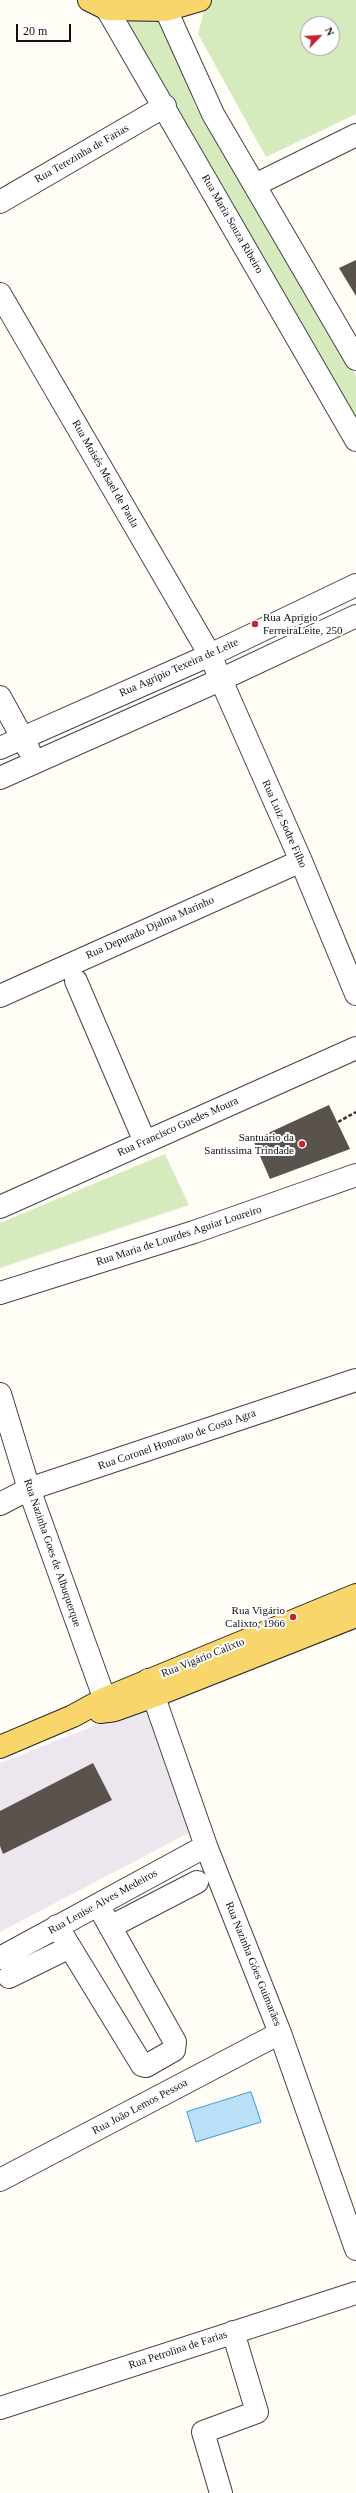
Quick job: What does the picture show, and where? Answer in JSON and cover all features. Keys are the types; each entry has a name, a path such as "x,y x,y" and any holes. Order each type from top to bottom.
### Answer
{"main road":[{"path":"98,4 166,10 200,0"},
{"name":"Rua Vigário Calixto","path":"151,1688 356,1595"},
{"name":"Rua Vigário Calixto","path":"0,1747 73,1716 356,1616"}],"street":[{"name":"Rua Maria Souza Ribeiro","path":"98,4 165,106 356,440"},
{"path":"166,10 213,114 356,359"},
{"name":"Rua Terezinha de Farias","path":"0,202 165,106"},
{"path":"255,185 356,135"},
{"name":"Rua Moisés Msael de Paula","path":"0,294 210,655"},
{"name":"Rua Agrípio Texeira de Leite","path":"0,748 210,655 356,585"},
{"path":"0,778 220,680 356,616"},
{"name":"Rua Luiz Sodre Filho","path":"210,655 301,861 356,994"},
{"path":"0,697 36,763"},
{"name":"Rua Deputado Djalma Marinho","path":"0,996 301,861"},
{"path":"76,981 146,1142"},
{"name":"Rua Francisco Guedes Moura","path":"0,1207 356,1048"},
{"name":"Rua Maria de Lourdes Aguiar Loureiro","path":"0,1292 194,1232 356,1175"},
{"name":"Rua Coronel Honorato de Costa Agra","path":"0,1504 29,1489 356,1380"},
{"name":"Rua Nazinha Goes de Albuquerque","path":"0,1394 29,1489 106,1705"},
{"name":"Rua Nazinha Góes Guimarães","path":"151,1688 206,1846 280,2033 356,2249"},
{"name":"Rua Lenise Alves Medeiros","path":"4,1967 58,1926 206,1846"},
{"path":"110,1927 197,1882"},
{"path":"58,1926 142,2065 146,2066 174,2050 175,2042 98,1905"},
{"path":"4,1967 70,1947"},
{"name":"Rua João Lemos Pessoa","path":"0,2180 280,2033"},
{"name":"Rua Petrolina de Farias","path":"0,2408 356,2292"},
{"path":"221,2493 203,2432 257,2412 232,2332"}],"path":[{"path":"338,1122 356,1112"}],"shaded area":[{"path":"151,1703 196,1829 0,1932 0,1763"}],"green space":[{"path":"207,0 356,0 356,114 266,157 198,34"},
{"path":"116,13 160,14 196,108 356,376 356,425"},
{"path":"165,1154 189,1205 0,1268 0,1223"}],"water":[{"path":"251,2092 261,2122 196,2142 187,2112"}],"building":[{"path":"356,260 356,296 339,268"},
{"name":"Santuário da Santissima Trindade","path":"329,1105 350,1149 270,1179 253,1140"},
{"path":"93,1763 112,1800 3,1854 0,1846 0,1811"}],"place":[{"name":"Rua Aprígio FerreiraLeite, 250","path":"255,624"},
{"name":"Santuário da Santissima Trindade","path":"302,1144"},
{"name":"Rua Vigário Calixto, 1966","path":"293,1617"}]}
